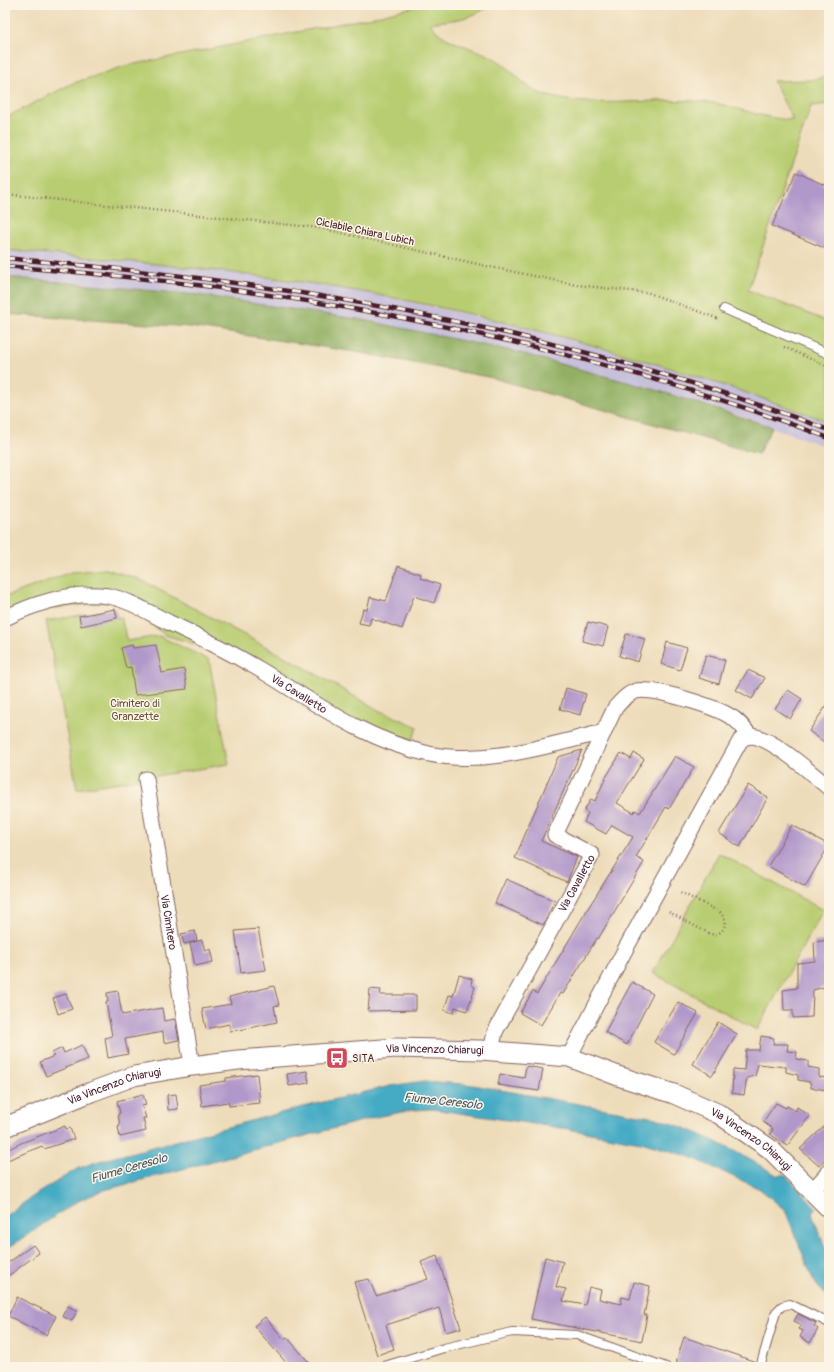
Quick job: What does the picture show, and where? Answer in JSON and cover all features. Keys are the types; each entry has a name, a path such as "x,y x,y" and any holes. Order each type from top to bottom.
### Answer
{"street":[{"name":"Via Cavalletto","path":"5,618 26,608 57,599 87,595 128,601 204,639 258,669 342,721 383,740 429,754 465,758 501,755 604,732"},
{"name":"Via Cavalletto","path":"491,1051 496,1032 592,855 556,836 615,708 622,699 637,691 647,690 673,696 729,715 743,727 750,736"},
{"path":"569,1057 626,948 740,741 750,736 758,737 789,755 829,788"},
{"name":"Via Cimitero","path":"146,779 192,1066"},
{"name":"Via Vincenzo Chiarugi","path":"5,1127 134,1076 238,1060 396,1048 491,1051 569,1057 618,1076 674,1094 719,1114 770,1150 829,1208"},
{"path":"812,1190 829,1172"}],"lane":[{"path":"724,309 829,354"},
{"path":"760,1367 776,1312 782,1306 790,1304 829,1323"},
{"path":"381,1367 444,1348 512,1332 577,1335 666,1367"}],"path":[{"name":"Ciclabile Chiara Lubich","path":"5,194 320,228 577,285 649,293 715,317"},
{"path":"669,912 710,934 715,935 721,932 724,928 726,921 720,912 680,892"}],"shaded area":[{"path":"5,250 203,268 368,293 523,327 663,366 756,395 829,422 829,448 747,418 656,390 516,352 363,320 198,295 5,277"}],"green space":[{"path":"422,5 491,5 468,17 430,23 435,30 449,40 497,60 536,92 565,100 586,102 692,101 724,105 762,116 793,120 773,81 810,80 829,76 829,104 811,106 748,290 829,322 829,422 716,383 601,348 543,332 427,305 323,285 232,273 5,250 5,118 71,84 125,66 368,18"},
{"path":"5,277 198,295 363,320 516,352 656,390 772,427 758,454 493,378 356,352 190,327 5,314"},
{"path":"106,569 139,579 295,662 378,710 418,727 410,745 371,732 228,654 165,635 119,600 40,610 5,625 5,597 71,572"},
{"name":"Cimitero di Granzette","path":"115,609 117,618 121,617 127,641 159,636 209,660 229,764 77,789 46,621"},
{"path":"719,853 823,910 757,1030 653,973"}],"water":[{"name":"Fiume Ceresolo","path":"425,1081 473,1085 656,1118 688,1129 719,1143 778,1176 784,1174 817,1208 812,1214 829,1258 829,1298 818,1287 812,1277 785,1210 760,1189 691,1157 641,1142 568,1129 432,1109 413,1110 380,1116 101,1191 76,1202 5,1250 5,1216 38,1193 77,1169 96,1162 307,1106 390,1086"}],"building":[{"path":"796,172 829,187 829,250 772,226"},
{"path":"398,566 421,574 420,578 440,585 434,603 414,596 402,629 371,618 369,625 359,623 363,609 367,610 370,597 386,601"},
{"path":"115,609 117,618 81,626 79,616"},
{"path":"588,622 608,627 603,646 582,641"},
{"path":"626,634 645,639 638,662 619,656"},
{"path":"667,642 687,648 680,670 661,664"},
{"path":"132,645 133,648 156,645 162,673 184,669 187,689 135,695 131,667 126,668 121,648"},
{"path":"706,655 725,660 719,684 699,678"},
{"path":"748,670 765,678 752,699 736,690"},
{"path":"566,688 586,694 580,715 560,709"},
{"path":"788,690 802,699 790,719 775,709"},
{"path":"829,702 829,735 824,742 809,731"},
{"path":"582,750 541,841 577,857 567,882 515,858 558,757"},
{"path":"621,753 631,759 634,753 644,759 617,803 634,813 635,810 640,813 675,756 694,767 669,809 666,807 636,857 644,862 598,939 597,938 563,994 560,993 541,1025 520,1013 533,991 537,994 590,905 633,837 612,825 606,834 584,822 588,813 584,811 591,799 595,801 606,777"},
{"path":"748,785 768,797 740,847 719,833"},
{"path":"792,825 829,845 805,887 768,866"},
{"path":"506,879 555,901 543,925 495,903"},
{"path":"258,929 266,970 241,973 235,931"},
{"path":"195,931 197,941 184,944 181,934"},
{"path":"202,940 205,951 210,949 213,962 195,966 190,943"},
{"path":"829,940 828,986 813,990 812,1017 793,1018 793,1010 784,1010 783,990 797,988 797,963 815,961 814,942"},
{"path":"459,975 472,979 471,985 475,987 467,1011 455,1007 453,1013 444,1010 449,995 453,996"},
{"path":"632,982 653,994 627,1045 605,1032"},
{"path":"274,986 279,1005 274,1006 277,1022 230,1031 229,1024 206,1029 202,1009 231,1004 229,997"},
{"path":"370,989 381,990 380,995 416,995 416,1010 368,1011"},
{"path":"118,991 122,1015 162,1008 164,1021 175,1019 179,1040 164,1043 163,1032 125,1039 128,1054 108,1058 105,1038 112,1036 106,1002 108,1002 107,993"},
{"path":"66,994 72,1009 58,1014 53,998"},
{"path":"678,1002 698,1013 674,1054 654,1042"},
{"path":"718,1022 737,1034 712,1076 693,1064"},
{"path":"761,1036 774,1038 773,1044 788,1044 787,1051 797,1052 796,1059 808,1061 808,1067 819,1069 819,1077 829,1078 829,1090 811,1088 810,1082 798,1080 798,1075 786,1072 786,1067 758,1064 755,1076 747,1078 744,1095 732,1093 733,1069 744,1070 746,1050 759,1050"},
{"path":"82,1045 88,1059 46,1076 40,1062 54,1056 52,1053 62,1048 64,1053"},
{"path":"526,1066 543,1069 539,1091 498,1085 500,1074 524,1078"},
{"path":"307,1071 309,1083 289,1086 287,1074"},
{"path":"257,1074 260,1103 229,1106 228,1102 202,1106 199,1085 226,1081 226,1078"},
{"path":"143,1094 146,1105 142,1106 146,1118 143,1118 146,1131 120,1137 118,1114 120,1113 117,1101"},
{"path":"176,1094 178,1109 168,1110 167,1095"},
{"path":"776,1103 786,1108 787,1106 796,1111 797,1107 810,1116 787,1146 770,1134 773,1129 763,1122"},
{"path":"829,1122 829,1155 819,1166 800,1149"},
{"path":"65,1126 66,1129 70,1128 74,1139 44,1149 42,1146 5,1161 5,1151 21,1143"},
{"path":"33,1245 39,1253 5,1278 5,1265"},
{"path":"437,1256 461,1328 446,1332 439,1308 386,1325 394,1349 377,1355 354,1282 369,1279 376,1296 428,1279 421,1262"},
{"path":"545,1257 563,1262 556,1287 566,1289 563,1301 585,1305 589,1287 601,1290 599,1299 621,1304 622,1297 630,1299 634,1282 650,1286 644,1315 647,1315 642,1341 531,1319"},
{"path":"17,1297 56,1316 46,1335 8,1316"},
{"path":"68,1306 77,1311 72,1321 62,1316"},
{"path":"798,1314 816,1323 814,1326 818,1329 810,1343 800,1337 803,1331 799,1329 802,1325 794,1321"},
{"path":"265,1317 284,1339 287,1337 313,1367 290,1367 254,1326"},
{"path":"684,1337 756,1362 755,1367 690,1367 676,1362"}],"railway":[{"path":"5,258 193,277 374,305 452,321 529,338 606,358 756,404 829,430"},
{"path":"5,266 193,284 298,299 452,328 605,365 681,387 755,411 829,438"}],"place":[{"name":"SITA","path":"337,1058"}]}
